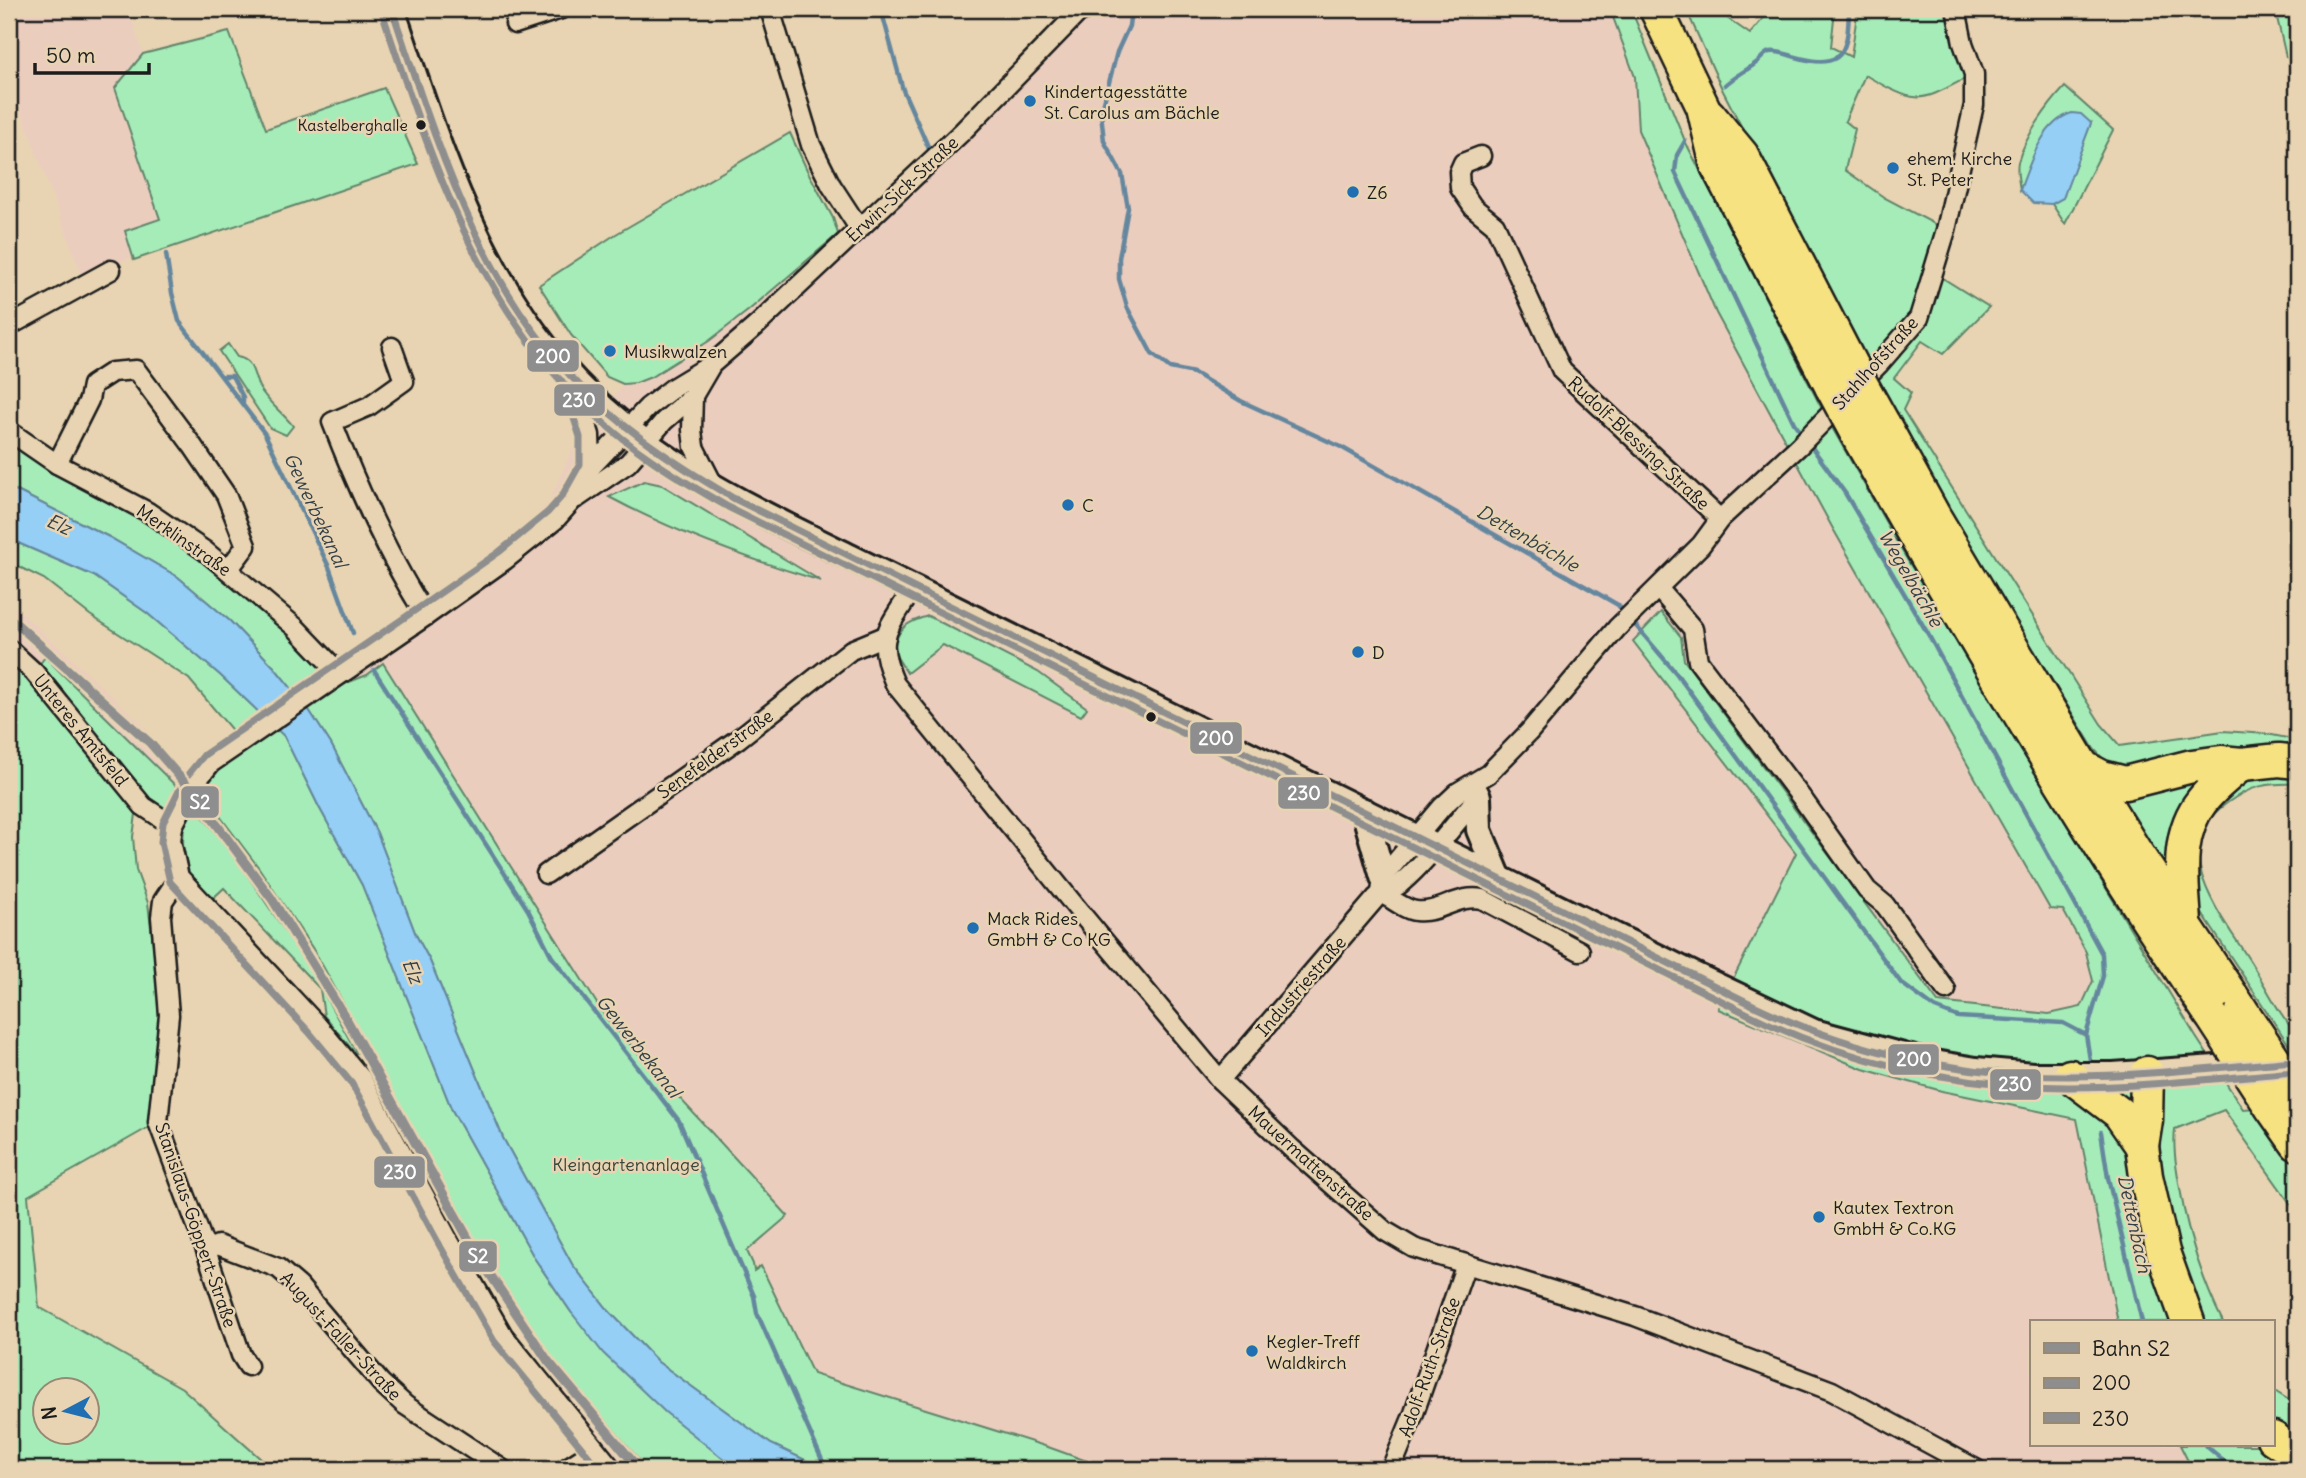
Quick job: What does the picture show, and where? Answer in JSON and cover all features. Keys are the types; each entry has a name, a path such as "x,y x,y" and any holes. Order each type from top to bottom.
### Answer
{"highway":[{"path":"1656,9 1703,107 1717,166 1872,432 1946,592 2162,942 2211,1015 2284,1100"},
{"path":"1872,432 1948,540 2135,851 2242,1011 2284,1100 2297,1144"},
{"path":"2083,766 2102,777 2125,783 2192,766 2221,762 2297,762"},
{"path":"2185,926 2182,858 2190,821 2200,803 2242,764"},
{"path":"2137,1074 2136,1136 2167,1263 2187,1320"},
{"path":"2070,1076 2119,1113 2136,1136"}],"street":[{"path":"392,9 471,223 498,276 526,322 572,378 635,436 660,455 715,488 1694,975 1814,1032 1922,1061 2005,1073 2070,1076 2216,1068"},
{"path":"515,24 561,9"},
{"path":"770,9 811,145 831,185 859,228"},
{"name":"Stahlhofstraße","path":"1426,841 1481,788 1617,628 1701,545 1720,519 1799,446 1879,364 1919,318 1946,230 1974,105 1973,74 1955,9"},
{"name":"Erwin-Sick-Straße","path":"635,436 665,394 712,364 756,326 961,134 1035,60 1080,10"},
{"name":"Rudolf-Blessing-Straße","path":"1481,156 1463,163 1459,172 1460,188 1473,207 1495,225 1562,371 1720,519"},
{"path":"9,326 111,270"},
{"path":"392,347 404,381 369,406 332,422 367,507 404,581 426,616"},
{"name":"Erwin-Sick-Straße","path":"635,436 664,421 692,396 712,364"},
{"path":"57,464 89,400 92,385 112,372 136,370 226,495 246,546 228,570"},
{"path":"572,378 590,435 591,467"},
{"path":"692,396 694,447 715,488"},
{"name":"Merklinstraße","path":"9,431 57,464 148,512 205,551 295,627 333,679"},
{"path":"612,1469 503,1335 361,1078 317,1025 178,877 171,841 173,826 195,783 211,763 505,560 555,520 571,502 591,467 635,436"},
{"path":"571,502 628,463 635,436"},
{"path":"885,636 913,588"},
{"path":"1658,588 1693,629 1698,661 1804,801 1867,890 1885,905 1946,990"},
{"name":"Senefelderstraße","path":"546,874 738,739 851,650 885,636"},
{"name":"Mauermattenstraße","path":"885,636 883,652 895,684 1079,912 1220,1080 1292,1149 1385,1231 1414,1248 1634,1316 1832,1391 1945,1461 1976,1469"},
{"name":"Unteres Amtsfeld","path":"9,649 34,672 143,806 173,826"},
{"path":"1481,788 1479,830 1498,876"},
{"path":"1364,811 1382,885 1414,912 1432,910 1469,896 1482,899 1580,951"},
{"name":"Industriestraße","path":"1220,1080 1382,885 1426,841"},
{"name":"Stanislaus-Göppert-Straße","path":"178,877 163,901 161,917 169,1015 158,1122 206,1250 240,1355 248,1366"},
{"name":"August-Faller-Straße","path":"206,1250 218,1245 278,1268 299,1286 381,1384 397,1398 502,1469"},
{"name":"Adolf-Ruth-Straße","path":"1391,1469 1414,1413 1466,1264"},
{"path":"565,1469 595,1450"},
{"path":"590,1469 595,1450"}],"shaded area":[{"path":"9,9 129,9 143,54 115,88 160,220 125,231 133,257 82,276 9,79"},
{"path":"1067,9 1610,9 1635,77 1638,130 2050,909 2063,910 2086,952 2093,981 2081,1007 2048,1014 1938,1002 1684,660 1681,637 1661,612 1633,641 1796,853 1718,1009 1863,1069 1942,1091 2077,1119 2118,1320 2030,1320 2030,1446 2181,1446 2194,1469 1109,1469 1048,1447 813,1374 761,1266 753,1264 747,1251 788,1215 606,1019 383,664 367,675 339,686 340,674 352,648 521,528 549,502 574,445 623,384 636,383 709,341 749,310 934,150"},
{"path":"9,601 140,722 195,783 259,868 315,952 482,1253 552,1358 647,1469 628,1469 543,1366 475,1262 306,962 235,857 188,798 45,657 34,672 9,649"}],"green space":[{"path":"1610,9 1631,9 1685,141 1826,417 1902,551 2196,1037 2243,1109 2297,1105 2297,1213 2224,1110 2175,1129 2176,1163 2186,1219 2202,1272 2222,1320 2118,1320 2077,1119 1942,1091 1863,1069 1718,1009 1796,853 1633,641 1661,612 1681,637 1684,660 1938,1002 2049,1014 2081,1007 2093,981 2086,952 2063,910 2050,909 1832,527 1716,313 1638,130 1635,77"},
{"path":"1686,9 1714,9 1750,34 1771,9 1835,9 1831,47 1851,57 1857,14 1865,9 1956,9 1974,74 1941,91 1920,97 1898,92 1865,75 1845,121 1855,129 1845,170 1885,198 1946,230 1933,272 1989,307 1943,354 1922,341 1894,378 1911,393 1903,410 2101,724 2120,746 2223,731 2267,734 2297,740 2297,784 2260,786 2227,803 2208,821 2200,841 2199,862 2215,905 2280,1011 2297,1033 2297,1057 2195,903 2171,881 2115,794 2107,763 2094,749 1893,420 1723,91"},
{"path":"2275,9 2297,9 2297,65 2286,57"},
{"path":"229,32 266,129 384,88 418,164 134,260 125,231 160,219 115,88 143,54"},
{"path":"2065,87 2113,130 2065,224 2052,204 2063,197 2091,123 2036,153 2020,190 2017,169 2021,152 2031,132"},
{"path":"790,133 833,218 838,234 709,341 651,377 636,383 623,384 607,377 571,335 539,285 616,234"},
{"path":"228,344 237,357 250,364 263,393 293,426 286,435 270,428 219,351"},
{"name":"Kleingartenanlage","path":"9,431 252,590 339,686 367,675 383,663 606,1018 788,1216 747,1251 754,1271 761,1266 813,1374 1048,1447 1109,1469 824,1469 771,1444 658,1362 609,1311 572,1264 503,1138 430,961 416,935 377,833 331,744 309,710 274,667 230,621 178,577 109,537 9,487"},
{"path":"644,481 662,485 821,581 713,544 609,497"},
{"path":"9,539 94,576 147,613 220,675 284,736 362,885 452,1110 535,1259 571,1312 721,1457 743,1469 647,1469 552,1358 482,1253 315,952 259,868 195,783 230,749 231,729 189,679 90,615 44,579 9,562"},
{"path":"928,616 1038,672 1087,708 1081,716 943,645 907,673 893,651 895,643 904,627"},
{"path":"9,649 143,806 136,814 133,837 136,870 148,903 163,1027 151,1126 28,1196 39,1307 182,1388 272,1469 9,1469"},
{"path":"45,657 188,798 235,857 306,962 357,1053 324,1016 320,989 224,888 211,900 189,875 183,845 184,819 151,805 39,665"},
{"path":"2274,1391 2292,1402 2297,1402 2297,1469 2191,1467 2180,1446 2274,1446"}],"water":[{"path":"2072,113 2081,114 2091,123 2063,198 2052,204 2033,203 2020,190 2033,156 2053,125"},
{"name":"Elz","path":"9,487 109,537 178,577 230,621 274,667 309,710 331,744 377,833 416,935 430,961 503,1138 572,1264 609,1311 658,1362 771,1444 824,1469 743,1469 721,1457 665,1412 603,1353 535,1259 452,1110 362,885 284,736 220,675 147,613 94,576 9,539"}],"waterway":[{"path":"881,9 903,90 930,151"},
{"name":"Dettenbächle","path":"1131,9 1129,26 1117,52 1101,113 1104,141 1122,174 1128,208 1119,258 1119,279 1127,307 1152,354 1170,368 1194,373 1241,401 1341,447 1618,605 1625,614"},
{"name":"Wegelbächle","path":"1725,85 1769,52 1812,61 1834,59 1844,46 1849,9"},
{"name":"Wegelbächle","path":"1685,141 1677,155 1675,172 1794,423 1803,435"},
{"name":"Gewerbekanal","path":"166,254 179,321 265,434 329,567 353,633"},
{"name":"Gewerbekanal","path":"223,376 232,376 243,397 243,403"},
{"name":"Wegelbächle","path":"1808,442 1845,493 1928,634 2102,954 2103,976 2086,1035"},
{"name":"Dettenbächle","path":"1631,620 1676,673 1901,983 1935,1008 1958,1017 2063,1023 2086,1035"},
{"name":"Gewerbekanal","path":"374,670 528,910 552,957 679,1121 754,1296 757,1313 826,1469"},
{"name":"Dettenbach","path":"2086,1035 2090,1060"},
{"name":"Dettenbach","path":"2101,1132 2108,1178 2142,1320"},
{"name":"Dettenbach","path":"2206,1446 2234,1469"}],"rail line":[{"name":"S2","path":"9,617 150,743 192,791 272,899 347,1020 479,1258 548,1361 639,1469"}],"transit line":[{"name":"200","path":"392,9 447,167 494,268 522,316 556,360 627,428 661,453 733,498 1753,1005 1828,1036 1906,1058 1946,1066 2027,1075 2126,1075 2297,1061"},
{"name":"230","path":"382,12 438,171 485,272 513,320 547,364 601,421 653,461 728,507 1748,1014 1825,1046 1904,1068 2027,1086 2126,1086 2297,1072"},
{"name":"230","path":"562,381 580,437 580,464 562,496 548,512 499,552 204,755 186,777 163,823 161,842 170,882 309,1032 352,1084 494,1341 599,1469"}],"place":[{"name":"Kindertagesstätte St. Carolus am Bächle","path":"1030,101"},
{"name":"Kastelberghalle","path":"421,125"},
{"name":"ehem. Kirche St. Peter","path":"1893,168"},
{"name":"Z6","path":"1353,192"},
{"name":"Musikwalzen","path":"610,351"},
{"name":"C","path":"1068,505"},
{"name":"D","path":"1358,652"},
{"name":"Mack Rides GmbH & Co KG","path":"973,928"},
{"name":"Kautex Textron GmbH & Co.KG","path":"1819,1217"},
{"name":"Kegler-Treff Waldkirch","path":"1252,1351"}]}
